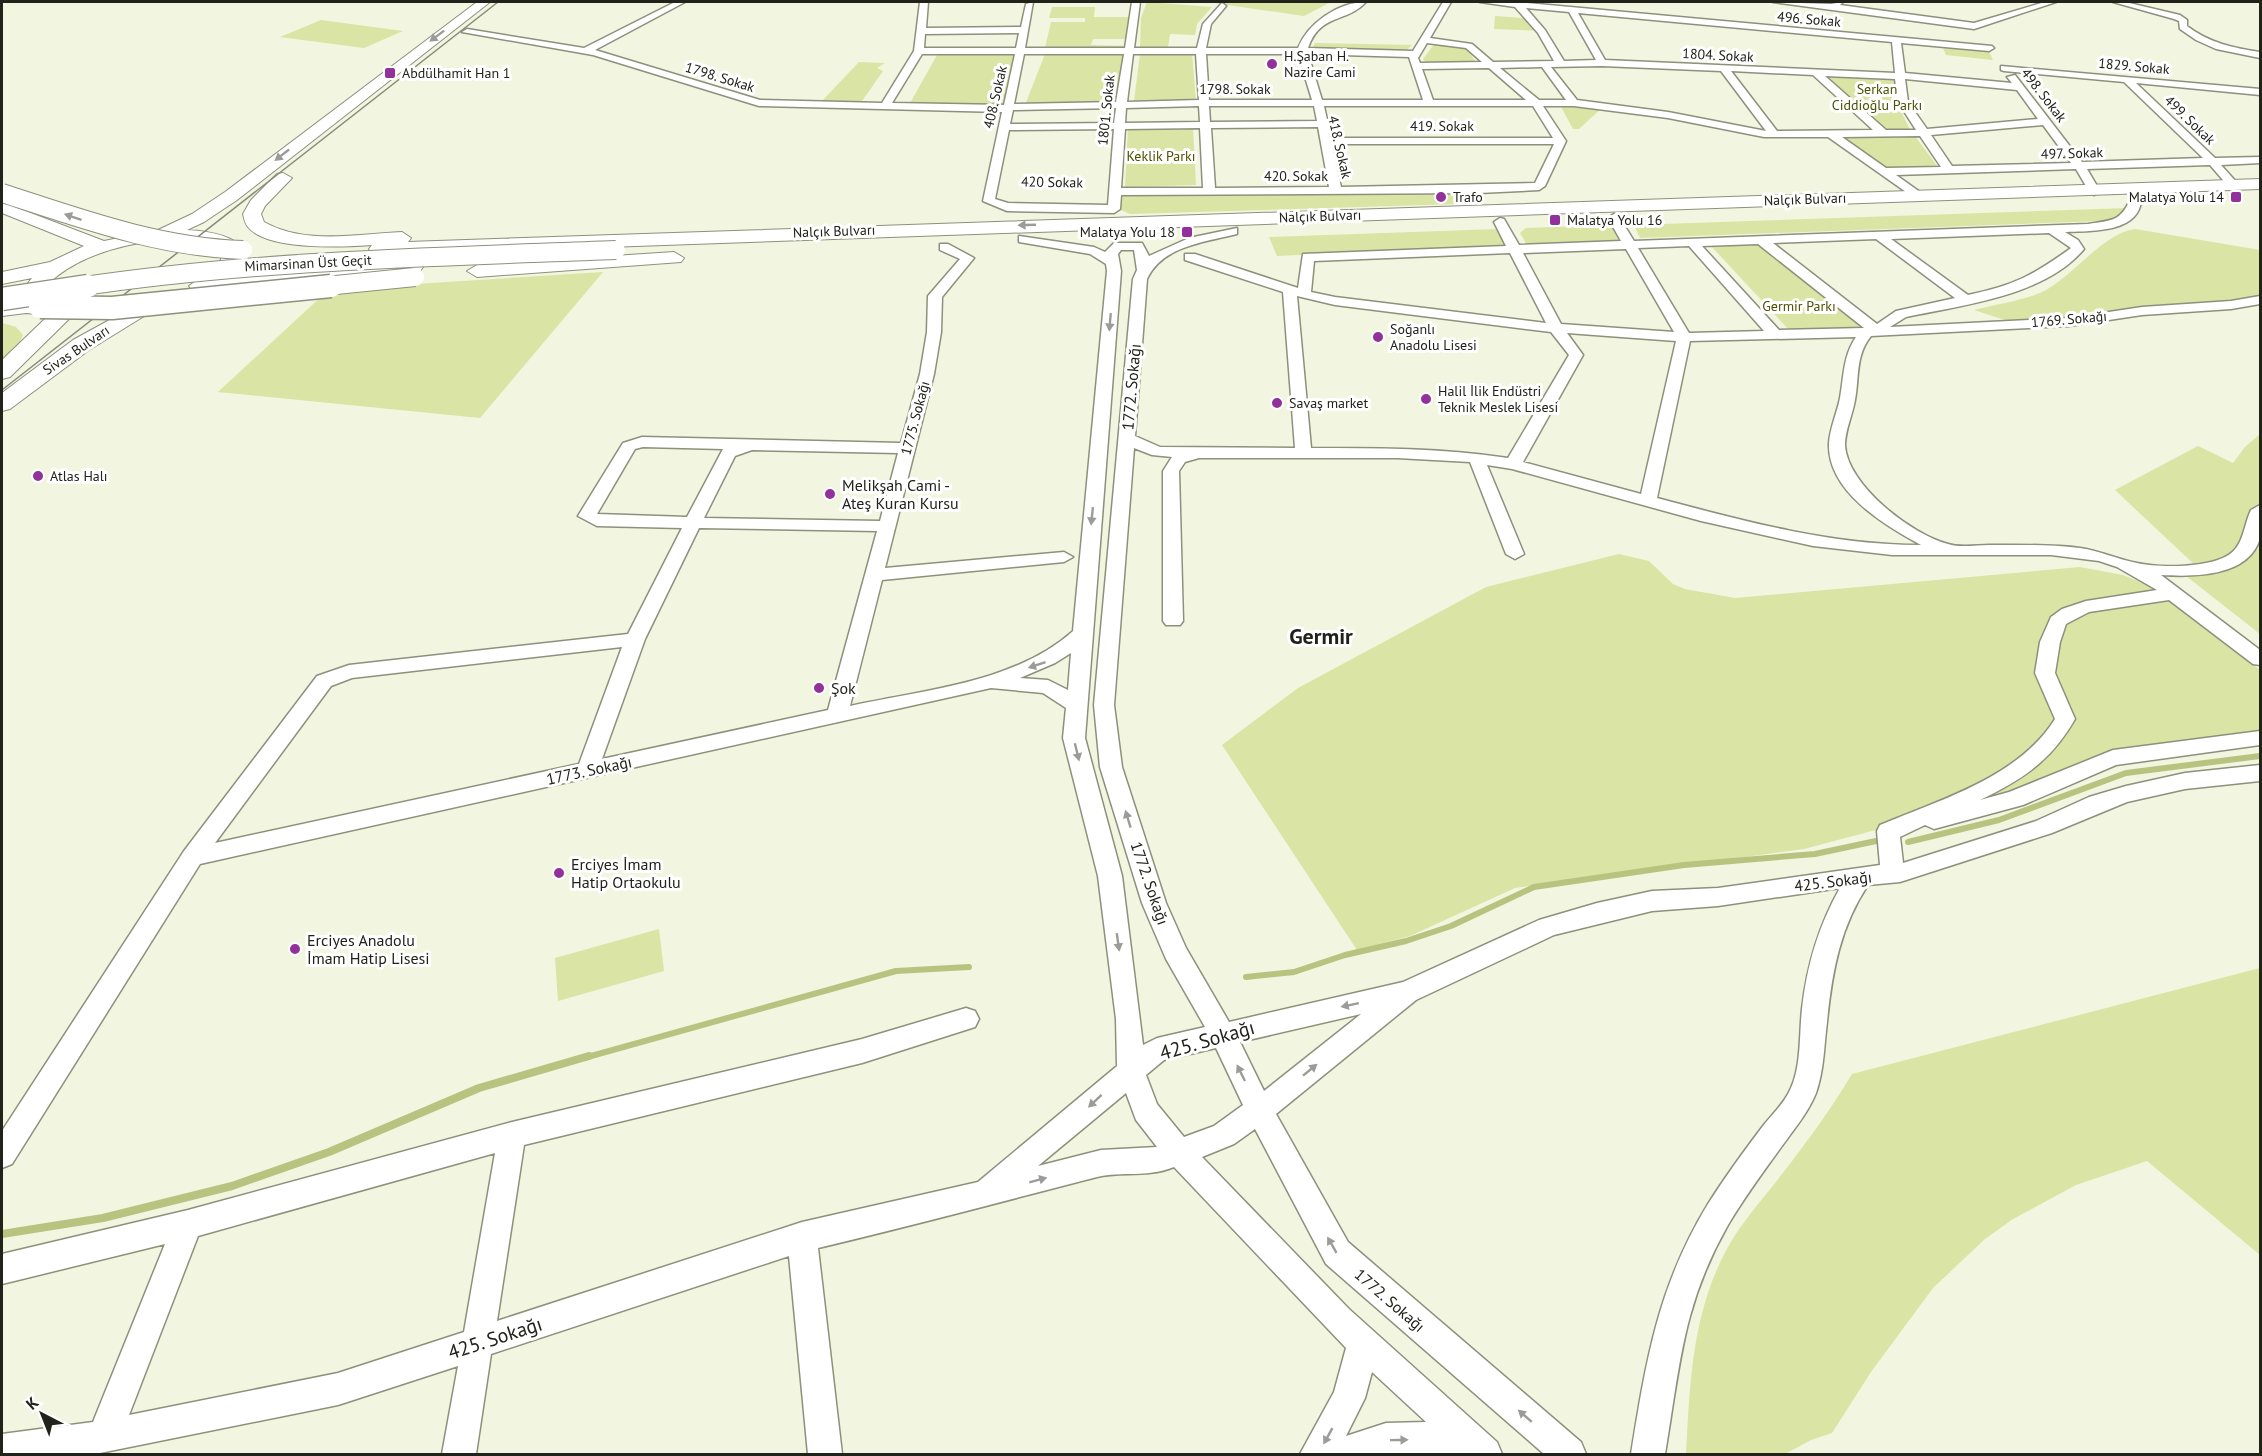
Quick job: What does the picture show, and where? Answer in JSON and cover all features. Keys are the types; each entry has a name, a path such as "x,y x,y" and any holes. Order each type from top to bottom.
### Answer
{"highway":[{"path":"60,309 40,304 34,298 32,291 35,283 55,267 103,247 151,237 198,218 484,2"},
{"path":"370,109 499,8"},
{"path":"73,235 109,234 150,225 256,175"},
{"path":"217,239 232,218 287,175 257,204 252,214 253,222 275,234 313,240"},
{"name":"Nalçık Bulvarı","path":"616,250 1233,231 1916,195 2260,184"},
{"path":"2,193 118,233 193,248 379,249"},
{"name":"Nalçık Bulvarı","path":"379,249 826,232 1113,205 1497,217 1614,218 2260,196"},
{"path":"2,207 103,247"},
{"path":"2,222 51,242 75,257"},
{"path":"151,237 313,240 648,231 826,232"},
{"path":"199,286 228,266 234,257 233,249 217,239"},
{"path":"2,310 107,310 154,301 199,286 281,276 423,266 945,247 1023,239"},
{"name":"Mimarsinan Üst Geçit","path":"2,290 242,256 379,249"},
{"name":"Mimarsinan Üst Geçit","path":"2,299 124,280 246,266 329,260 616,250"},
{"path":"2,299 17,304 55,309 112,308 477,272 786,251"},
{"path":"2,278 55,267"},
{"name":"Sivas Bulvarı","path":"2,404 81,345 154,301"},
{"name":"Sivas Bulvarı","path":"2,372 24,353 60,309"},
{"path":"2,317 30,326 32,338 24,353"}],"street":[{"path":"586,51 681,2"},
{"path":"885,106 919,51 924,2"},
{"name":"408. Sokak","path":"989,195 1026,30 1030,2"},
{"name":"1801. Sokak","path":"1113,205 1127,50 1136,2"},
{"path":"1302,51 1308,34 1318,23 1362,2"},
{"path":"1429,102 1415,66 1415,54 1447,2"},
{"name":"496. Sokak","path":"1484,2 1896,40 1996,58"},
{"path":"1777,2 1836,4 1974,26 2052,2"},
{"path":"2117,2 2177,16 2183,20 2185,29 2198,37 2229,49 2260,55"},
{"path":"1517,4 1542,32 1562,64"},
{"path":"1209,192 1201,51 1207,24 1222,6"},
{"path":"1572,10 1602,63"},
{"name":"498. Sokak","path":"1974,26 2081,168 2094,191"},
{"path":"921,31 1026,30"},
{"name":"1798. Sokak","path":"467,32 586,51 754,102 1007,108 1318,102 1574,103 1668,115 1774,134 1923,133 2047,122"},
{"path":"1425,40 1468,44 1535,102 1561,141"},
{"path":"1896,40 1904,102 1949,171"},
{"path":"919,51 1302,51 1415,54"},
{"name":"418. Sokak","path":"1302,51 1318,102 1320,124 1336,190"},
{"name":"1829. Sokak","path":"1996,58 2125,78 2260,92"},
{"name":"1804. Sokak","path":"1415,66 1602,63 1902,76 2019,87"},
{"path":"1545,65 1574,103"},
{"path":"1724,69 1774,134"},
{"path":"1816,73 1883,133"},
{"name":"499. Sokak","path":"2125,78 2213,162 2233,185"},
{"path":"2221,87 2232,101"},
{"path":"1003,127 1320,124"},
{"path":"1831,134 1916,195"},
{"name":"419. Sokak","path":"1324,141 1561,141"},
{"name":"420. Sokak","path":"989,195 991,204 1002,207 1113,205 1209,192 1479,189 1539,186 1561,141"},
{"name":"497. Sokak","path":"1884,172 2081,168 2260,160"},
{"path":"1479,189 1497,217 1556,328 1576,355 1513,464"},
{"path":"1303,452 1297,292 1308,257 1627,243 2051,230 2108,224 2122,220 2134,212 2135,201"},
{"path":"1614,218 1684,337 1648,500"},
{"path":"1948,550 1914,534 1875,507 1849,477 1839,459 1837,444 1848,399 1850,358 1872,332 1901,314 1966,301 2022,286 2077,251 2074,243 2051,230"},
{"path":"1143,269 1155,257 1180,245 1233,231"},
{"path":"1878,235 1966,301"},
{"path":"1023,239 1094,250 1113,264"},
{"path":"1760,239 1872,332"},
{"path":"1691,241 1775,334"},
{"path":"1113,264 1111,253 1118,246 1138,246 1143,253 1143,269"},
{"name":"1775. Sokağı","path":"837,716 931,352 935,296 968,258 945,247"},
{"name":"1769. Sokağı","path":"1190,257 1297,292 1346,303 1556,328 1684,337 1872,332 2069,321 2133,312 2231,305 2260,300"},
{"name":"1772. Sokağı","path":"1113,264 1074,738 1110,876 1129,1020 1131,1070 1146,1111 1178,1152 1338,1320 1476,1446"},
{"name":"1772. Sokağı","path":"1143,269 1104,705 1111,767 1154,903 1175,951 1222,1033 1259,1110 1336,1253 1569,1455"},
{"path":"1127,439 1158,452 1414,453 1476,458 1513,464 1813,541 1866,548 2070,551 2101,556 2134,568 2174,593 2260,659"},
{"path":"887,526 597,521 590,519 587,513 624,449 633,444 908,448"},
{"path":"587,771 635,639 728,453 743,445"},
{"path":"1124,474 1138,461 1158,452"},
{"path":"1173,621 1171,471 1179,459 1198,453"},
{"path":"1476,458 1515,554"},
{"path":"2134,568 2183,571 2211,567 2232,560 2246,549 2260,510"},
{"path":"874,575 1064,556"},
{"path":"1888,831 2000,780 2034,758 2056,736 2065,719 2046,681 2045,665 2055,627 2063,617 2086,607 2174,593"},
{"name":"1773. Sokağı","path":"192,857 986,684 1046,662 1065,651 1082,634"},
{"path":"2,1155 192,857 319,685 330,678 349,672 635,639"},
{"name":"1773. Sokağı","path":"986,684 1048,687 1077,705"},
{"path":"1888,831 2015,799 2113,758 2260,738"},
{"name":"425. Sokağı","path":"982,1195 1059,1134 1157,1050 1222,1033 1407,992 1548,927 1597,913 1652,901 1718,897 1861,876 1893,874 2044,827 2097,803 2126,794 2185,781 2260,773"},
{"path":"1888,831 1893,874"},
{"path":"1648,1455 1657,1387 1677,1300 1692,1262 1726,1199 1799,1101 1805,1087 1813,1053 1822,954 1835,916 1861,876"},
{"name":"425. Sokağı","path":"2,1451 83,1444 338,1389 802,1237 982,1195 1101,1163 1155,1161 1224,1135 1259,1110 1407,992"},
{"path":"2,1269 188,1224 512,1135 862,1051 966,1019"},
{"path":"459,1455 512,1135"},
{"path":"83,1444 188,1224"},
{"path":"802,1237 825,1455"},
{"path":"1317,1455 1349,1398 1363,1343"},
{"path":"1342,1455 1386,1440 1476,1446"}],"green space":[{"path":"1147,2 1212,7 1197,24 1195,35 1170,34 1168,47 1140,47 1141,18"},
{"path":"1207,2 1331,2 1304,16"},
{"path":"1052,7 1095,7 1094,17 1136,17 1134,39 1093,39 1091,45 1134,46 1133,48 1045,48 1051,22 1085,22 1085,18 1049,18"},
{"path":"1495,16 1536,19 1547,31 1494,29"},
{"path":"321,20 403,31 364,48 280,37"},
{"path":"1315,43 1412,45 1407,50 1312,49"},
{"path":"1435,43 1464,45 1478,65 1427,65 1423,59"},
{"path":"1943,48 1989,52 1993,60 1946,55"},
{"path":"1024,53 1008,107 909,105 937,55"},
{"path":"1192,53 1196,100 1134,101 1140,54"},
{"path":"1045,54 1134,54 1127,104 1025,105"},
{"path":"859,62 885,63 877,68 883,71 860,104 822,101"},
{"name":"Serkan Ciddioğlu Parkı","path":"1825,77 1894,80 1897,103 1910,130 1887,130"},
{"path":"1560,105 1605,105 1579,129 1573,129"},
{"name":"Keklik Parkı","path":"1128,127 1193,127 1196,185 1125,187"},
{"path":"1915,136 1940,170 1886,170 1843,138"},
{"path":"1119,195 1466,195 1470,200 1458,204 1130,214 1119,209"},
{"path":"2128,208 2116,218 2102,221 1640,238 1634,225"},
{"path":"1614,225 1623,242 1527,245 1520,233 1526,228"},
{"path":"1498,229 1507,245 1277,256 1269,237"},
{"path":"2135,229 2260,250 2260,296 2241,301 2089,318 2011,322 1974,310 2042,292 2054,285 2111,238"},
{"name":"Germir Parkı","path":"1754,245 1764,248 1865,328 1789,330 1712,247"},
{"path":"603,272 480,418 218,392 324,294 384,286"},
{"path":"2,323 16,327 23,335 19,344 2,360"},
{"path":"2260,434 2260,634 2172,565 2197,567 2115,490 2198,446 2233,463 2245,447"},
{"path":"1619,554 1649,561 1673,584 1685,589 1735,598 2080,567 2123,575 2155,588 2260,670 2260,732 2121,755 2045,785 1804,849 1515,888 1410,936 1357,950 1222,745 1298,688 1486,587"},
{"path":"659,929 664,971 558,1001 555,958"},
{"path":"2260,968 2260,1255 2147,1161 2076,1185 2013,1219 1985,1239 1933,1288 1871,1372 1832,1433 1811,1440 1785,1454 1686,1454 1695,1348 1700,1322 1716,1272 1740,1228 1810,1138 1852,1074"}],"waterway":[{"path":"1908,842 1999,820 2126,773 2260,756"},
{"path":"1246,977 1294,972 1345,955 1406,941 1451,926 1534,887 1684,865 1815,854 1876,841"},
{"path":"584,1058 896,971 969,967"},
{"path":"2,1234 103,1218 232,1186 329,1152 479,1088 589,1056"}],"tram line":[{"path":"2,390 498,2"}],"place":[{"name":"H.Şaban H. Nazire Cami","path":"1272,64"},
{"name":"Abdülhamit Han 1","path":"390,73"},
{"name":"Trafo","path":"1441,197"},
{"name":"Malatya Yolu 14","path":"2236,197"},
{"name":"Malatya Yolu 16","path":"1555,220"},
{"name":"Malatya Yolu 18","path":"1187,232"},
{"name":"Soğanlı Anadolu Lisesi","path":"1378,337"},
{"name":"Halil İlik Endüstri Teknik Meslek Lisesi","path":"1426,399"},
{"name":"Savaş market","path":"1277,403"},
{"name":"Atlas Halı","path":"38,476"},
{"name":"Melikşah Cami - Ateş Kuran Kursu","path":"830,494"},
{"name":"Şok","path":"819,688"},
{"name":"Erciyes İmam Hatip Ortaokulu","path":"559,873"},
{"name":"Erciyes Anadolu İmam Hatip Lisesi","path":"295,949"}],"district":[{"name":"Germir","path":"1321,636"}]}
